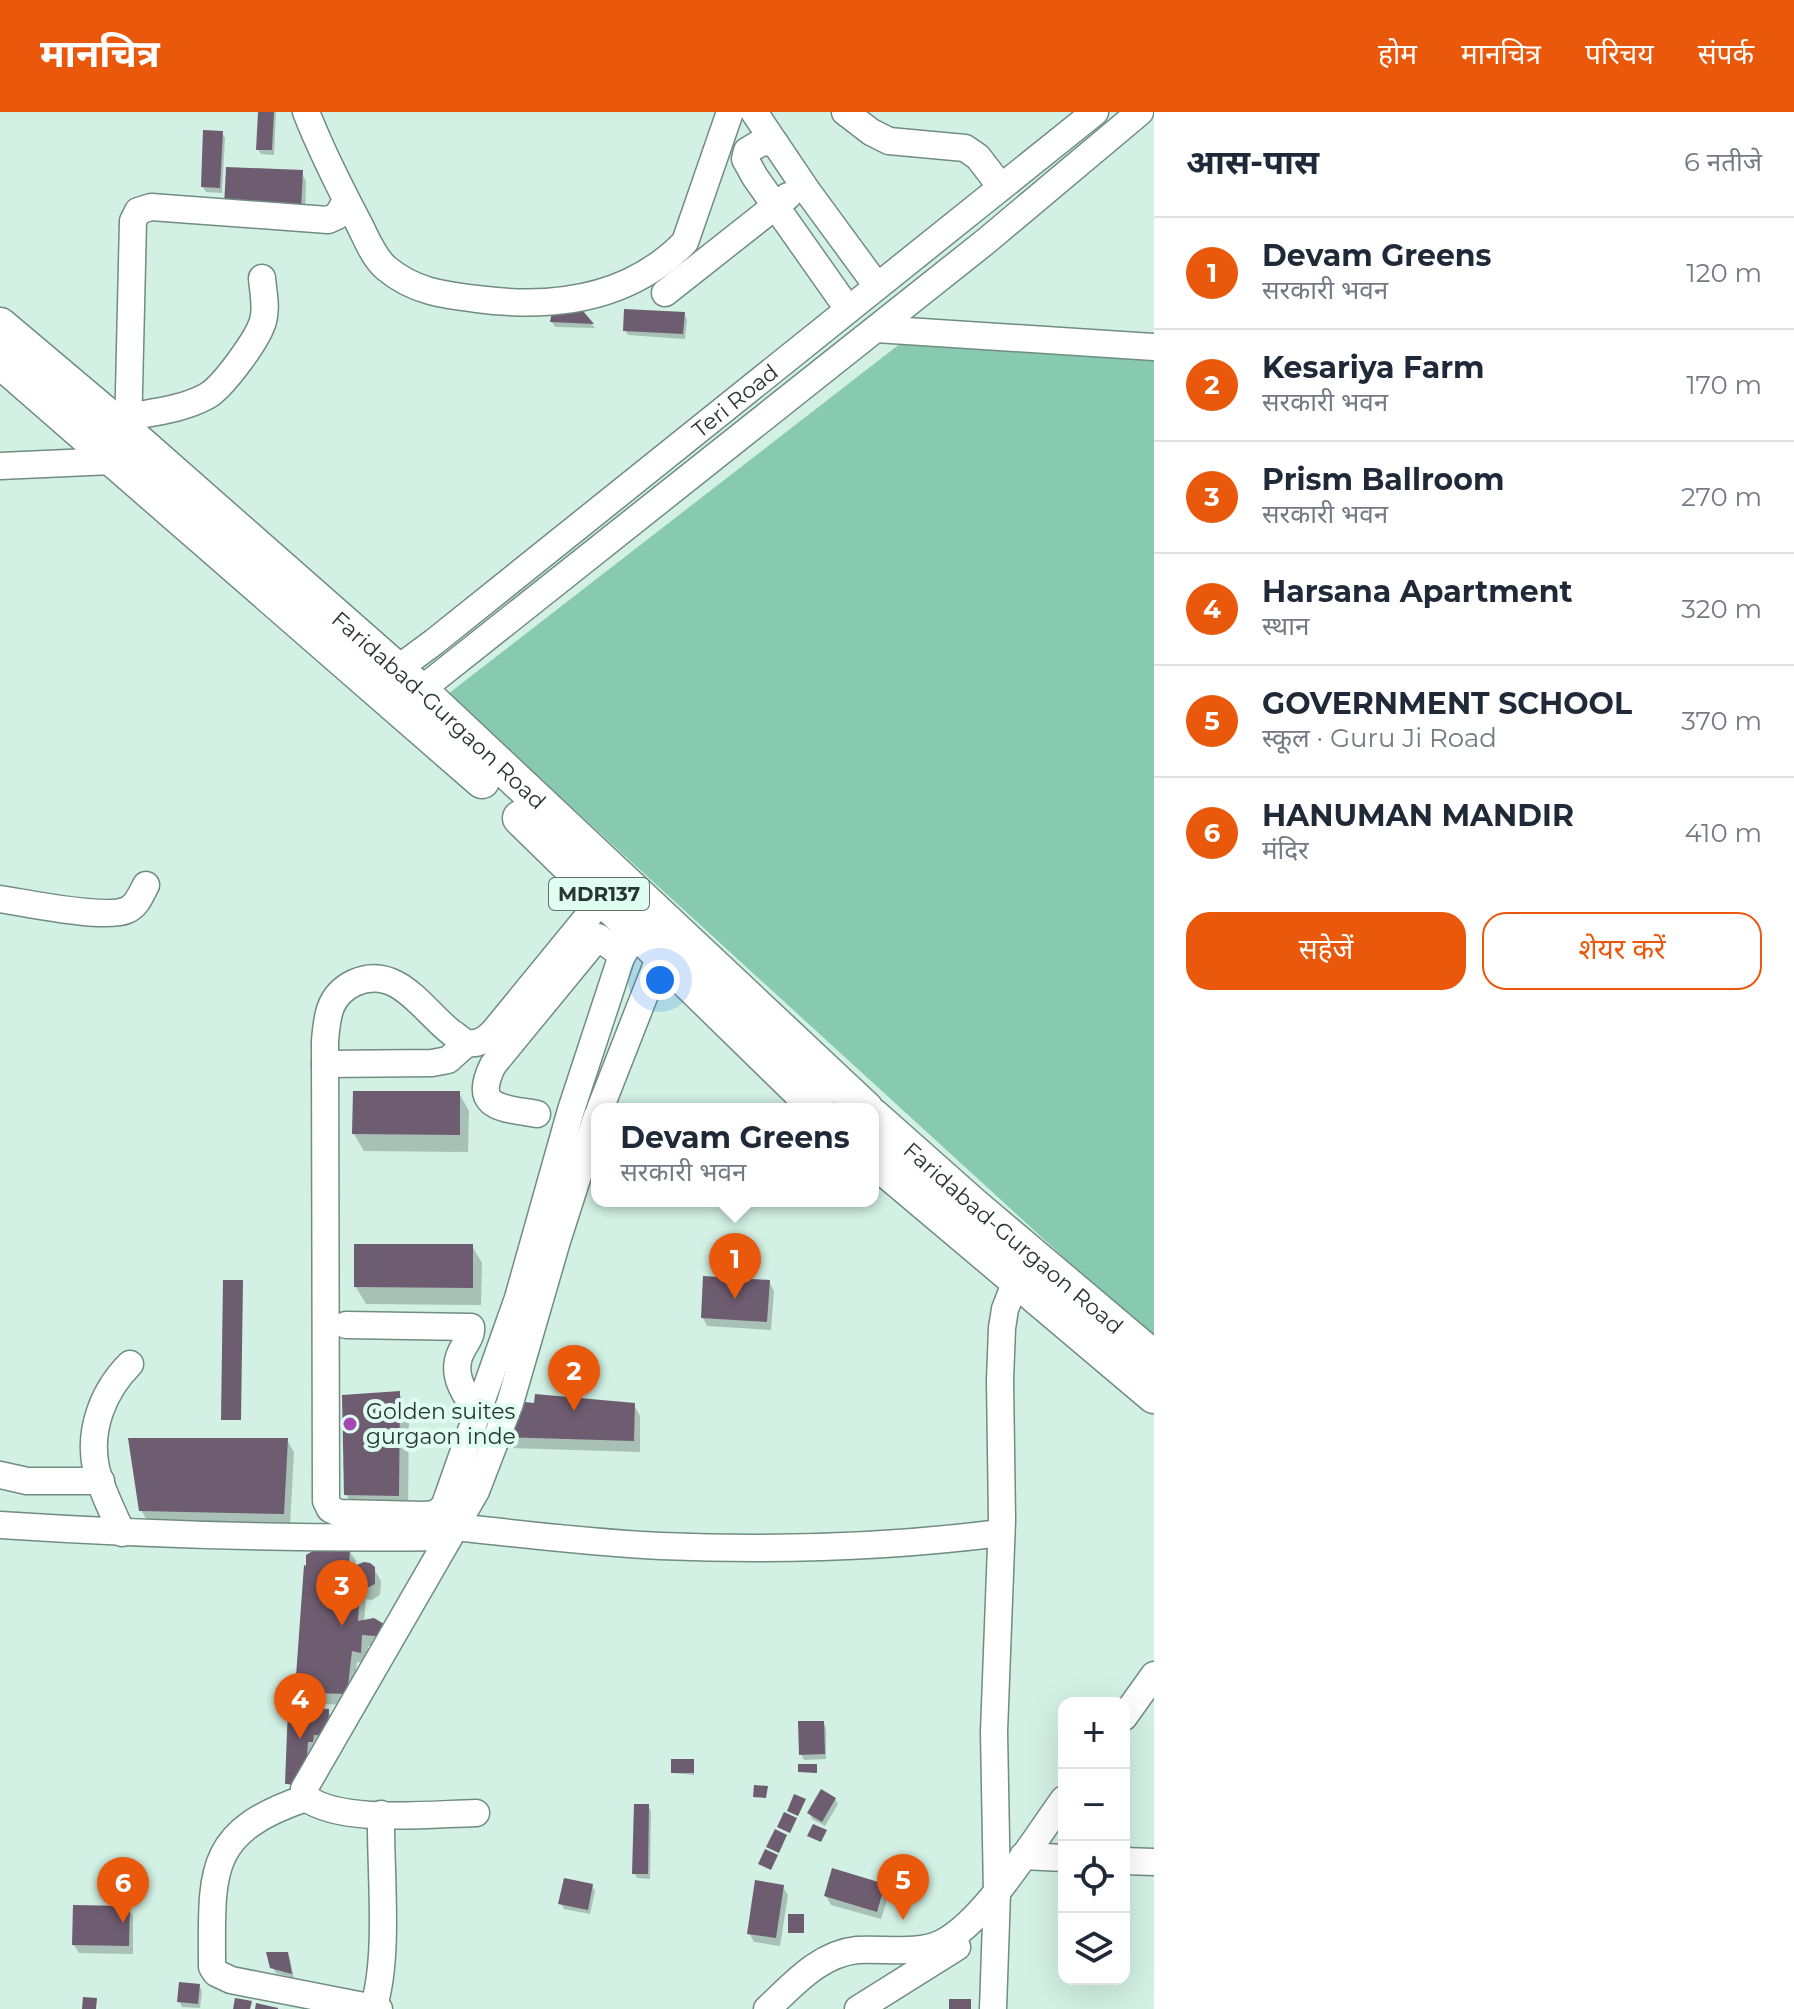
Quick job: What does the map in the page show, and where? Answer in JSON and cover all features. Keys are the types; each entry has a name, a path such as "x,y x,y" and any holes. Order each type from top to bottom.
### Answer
{"main road":[{"name":"Faridabad-Gurgaon Road","path":"0,325 859,1103"},
{"name":"Faridabad-Gurgaon Road","path":"0,361 123,437"},
{"name":"Faridabad-Gurgaon Road","path":"398,688 485,783 603,898 629,943 660,956 812,1103"},
{"name":"Faridabad-Gurgaon Road","path":"879,1121 1154,1358"},
{"name":"Faridabad-Gurgaon Road","path":"879,1164 1154,1396"}],"street":[{"path":"306,112 323,156 383,266 405,282 434,294 511,304 593,297 621,287 675,252 685,242 730,112"},
{"path":"754,112 877,286"},
{"path":"845,112 889,141 965,148 978,157 1001,187"},
{"name":"Teri Road","path":"398,688 848,309 1095,112"},
{"path":"398,688 876,329 1140,112"},
{"path":"715,156 745,155 762,142 775,143"},
{"path":"745,155 755,177 848,309"},
{"path":"665,293 774,204 804,186"},
{"path":"123,437 133,221 138,211 151,207 328,220 337,216 346,201"},
{"path":"0,466 123,437 209,395 220,385 263,324 262,278"},
{"path":"876,329 1154,347"},
{"path":"0,899 77,910 122,912 131,909 146,885"},
{"path":"325,1064 432,1063 448,1060 467,1043 480,1042 492,1034 603,898"},
{"path":"467,1043 448,1030 401,985 388,979 360,981 344,988 335,997 327,1014 326,1501 330,1509 339,1513 435,1514 444,1507 518,1298 571,1110 629,943 598,937 493,1065 484,1090 488,1100 496,1106 537,1114"},
{"path":"602,1103 660,956"},
{"path":"306,1798 304,1789 308,1778 476,1491 510,1403 591,1135"},
{"path":"993,2009 997,1893 994,1732 1001,1533 1002,1328 1005,1309 1016,1281"},
{"path":"346,1325 471,1327 471,1335 459,1356 458,1381 478,1414"},
{"path":"122,1533 101,1481 94,1452 104,1396 130,1364"},
{"path":"0,1475 27,1481 101,1481"},
{"path":"0,1525 122,1533 312,1539 451,1532 657,1546 741,1548 817,1548 1001,1533"},
{"path":"1130,1709 1154,1675"},
{"path":"381,1814 382,1905 375,2008 231,1980 216,1973 212,1967 212,1895 222,1858 232,1839 242,1829 277,1808 306,1798 330,1810 381,1814 476,1813"},
{"path":"767,2009 813,1967 835,1955 854,1950 939,1945 955,1935 997,1893 1058,1807"},
{"path":"1023,1856 1058,1858"},
{"path":"1130,1861 1154,1862"},
{"path":"858,2009 995,1925"}],"green space":[{"path":"901,343 1154,356 1154,1340 448,694"}],"building":[{"path":"258,112 274,112 272,150 256,150"},
{"path":"203,130 223,131 220,188 201,187"},
{"path":"226,167 303,170 301,210 224,207"},
{"path":"624,309 685,312 683,334 623,331"},
{"path":"552,311 583,311 594,324 550,322"},
{"path":"353,1091 460,1091 460,1135 352,1134"},
{"path":"354,1244 473,1244 473,1288 354,1287"},
{"path":"703,1276 770,1280 767,1322 701,1318"},
{"path":"223,1280 243,1280 241,1420 221,1420"},
{"path":"400,1391 399,1496 344,1495 342,1395"},
{"path":"535,1394 635,1403 634,1441 501,1437 516,1401 534,1403"},
{"path":"128,1438 288,1438 284,1514 139,1511"},
{"path":"318,1548 350,1548 349,1568 364,1562 375,1567 375,1584 360,1589 358,1621 374,1618 384,1624 383,1632 375,1636 362,1635 361,1653 352,1651 347,1694 314,1693 313,1706 294,1704 304,1565 306,1555"},
{"path":"288,1707 329,1709 328,1736 314,1735 313,1742 308,1742 306,1769 299,1784 285,1784"},
{"path":"798,1721 824,1721 825,1754 799,1755"},
{"path":"671,1759 694,1759 694,1773 671,1773"},
{"path":"798,1764 817,1764 817,1773 798,1772"},
{"path":"754,1785 768,1786 766,1798 753,1797"},
{"path":"821,1789 836,1798 822,1822 807,1813"},
{"path":"794,1794 806,1799 798,1816 787,1811"},
{"path":"634,1804 649,1804 648,1874 632,1874"},
{"path":"784,1812 797,1818 790,1833 777,1827"},
{"path":"813,1824 827,1830 821,1842 807,1836"},
{"path":"775,1829 787,1835 779,1853 766,1847"},
{"path":"765,1849 778,1855 771,1870 758,1864"},
{"path":"832,1868 885,1884 877,1912 824,1896"},
{"path":"564,1878 593,1884 588,1910 558,1904"},
{"path":"755,1880 784,1885 776,1938 747,1934"},
{"path":"73,1905 130,1906 129,1946 72,1945"},
{"path":"788,1914 804,1914 804,1933 788,1933"},
{"path":"266,1952 288,1952 292,1974 270,1968"},
{"path":"179,1982 200,1984 198,2004 177,2002"},
{"path":"83,1997 97,1998 96,2009 82,2009"},
{"path":"235,1998 252,2001 250,2009 233,2009"},
{"path":"949,1999 971,1999 971,2009 949,2009"},
{"path":"256,2003 278,2008 278,2009 255,2009"}],"place":[{"name":"Devam Greens","path":"735,1299"},
{"name":"Kesariya Farm","path":"574,1411"},
{"name":"Golden suites gurgaon inde","path":"350,1424"},
{"name":"Prism Ballroom","path":"342,1626"},
{"name":"Harsana Apartment","path":"300,1739"},
{"name":"GOVERNMENT SCHOOL","path":"903,1920"},
{"name":"HANUMAN MANDIR","path":"123,1923"}]}
